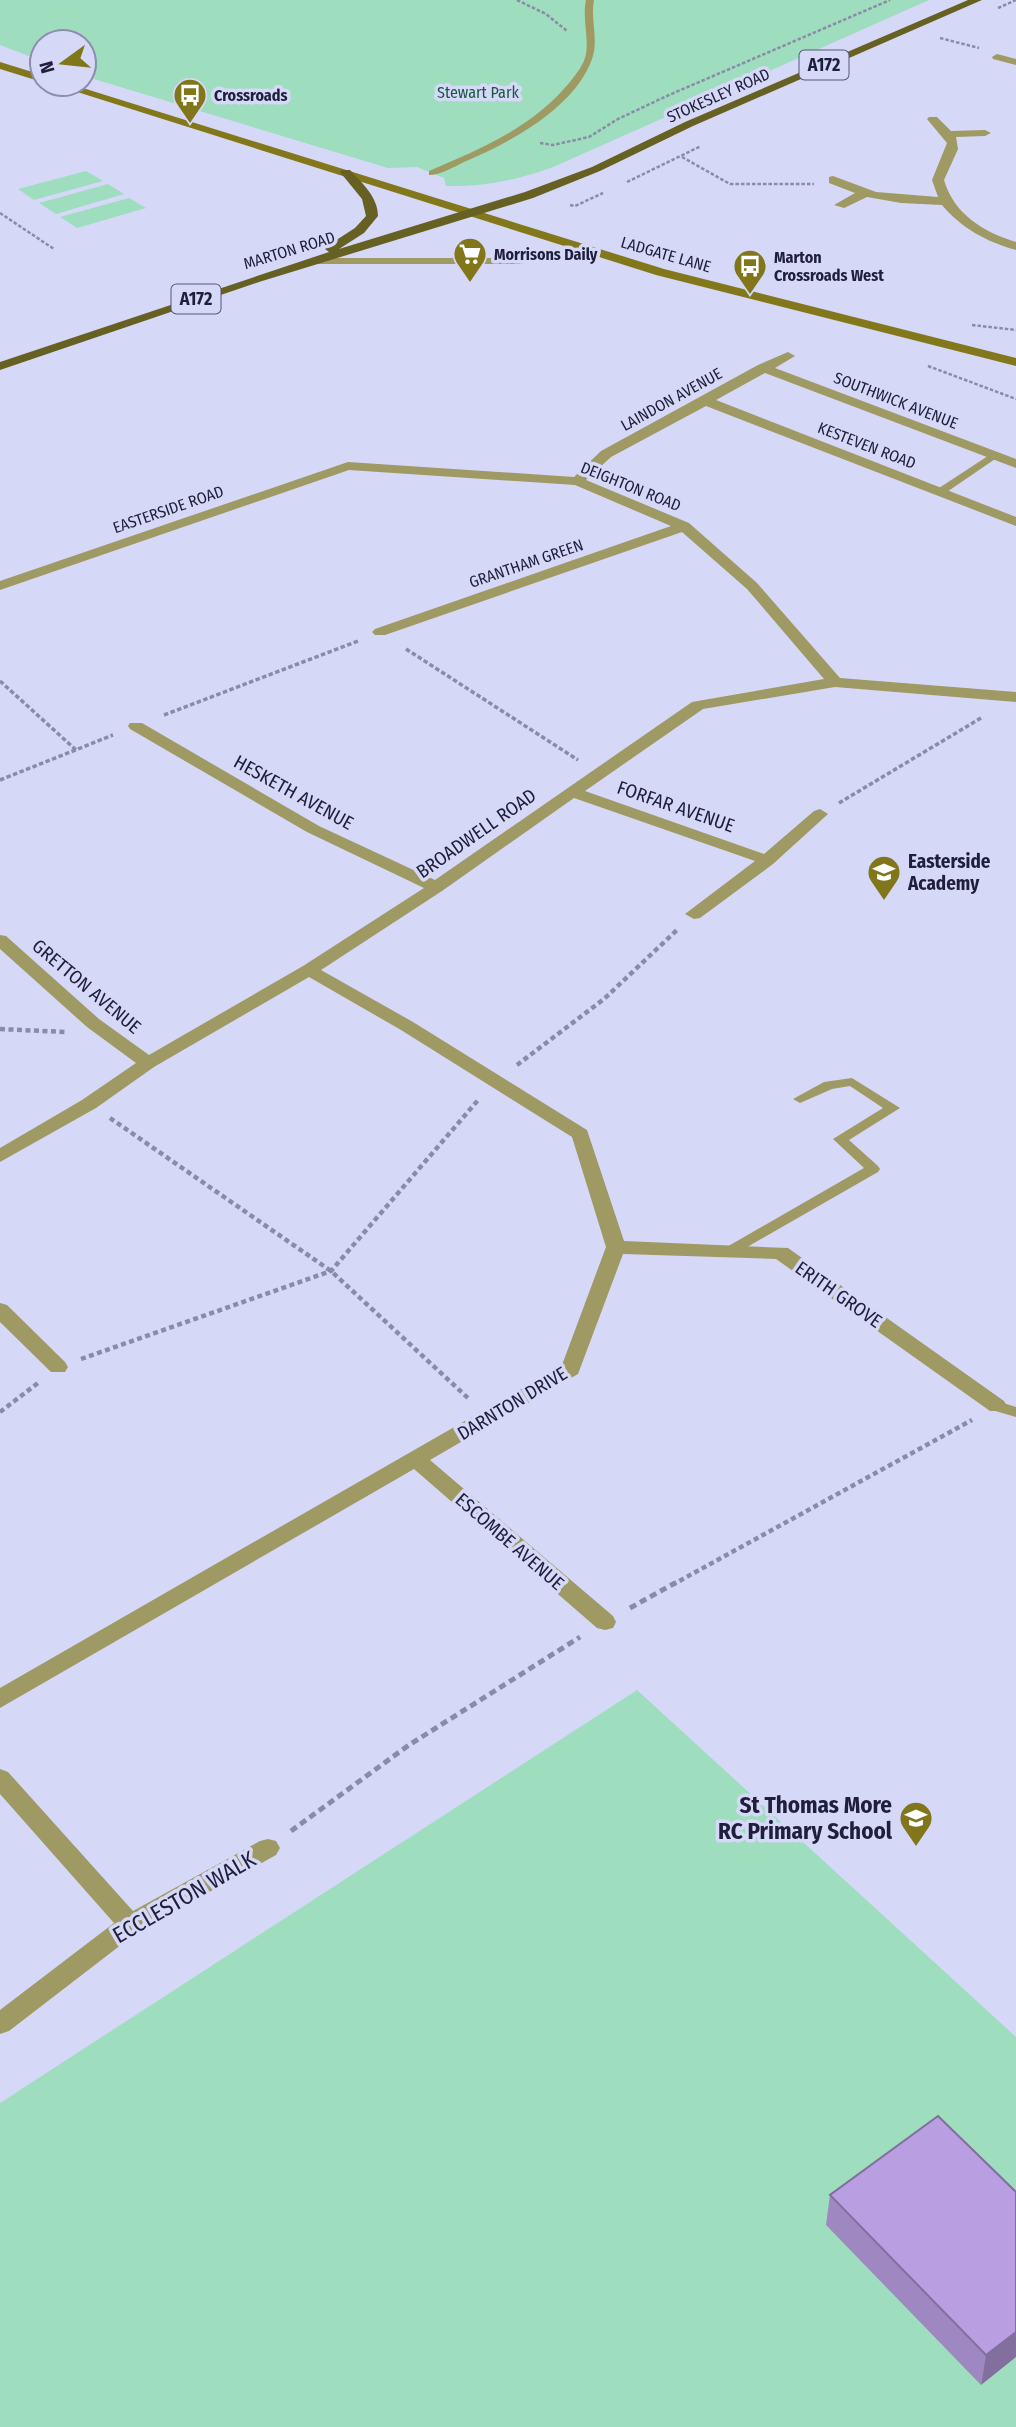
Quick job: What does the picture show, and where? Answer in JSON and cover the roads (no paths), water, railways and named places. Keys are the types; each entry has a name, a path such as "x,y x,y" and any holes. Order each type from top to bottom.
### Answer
{"main road":[{"name":"STOKESLEY ROAD","path":"471,215 596,169 727,107 977,0"},
{"path":"0,65 28,74"},
{"name":"LADGATE LANE","path":"98,96 595,252 750,296 1016,362"},
{"name":"A172","path":"313,261 367,225 373,212 370,199 346,172"},
{"name":"MARTON ROAD","path":"0,366 313,261 471,215"}],"street":[{"path":"997,57 1016,62"},
{"path":"933,119 950,134 953,146 938,180 945,201 980,231 995,240 1016,246"},
{"path":"950,134 985,133"},
{"path":"833,180 863,194 905,201 945,201"},
{"path":"840,205 863,194"},
{"name":"LAINDON AVENUE","path":"577,481 606,454 788,356"},
{"name":"SOUTHWICK AVENUE","path":"763,368 1016,464"},
{"name":"KESTEVEN ROAD","path":"706,401 1016,522"},
{"name":"DEIGHTON ROAD","path":"348,466 577,481 684,526 752,586 835,682"},
{"name":"EASTERSIDE ROAD","path":"0,586 348,466"},
{"name":"GRANTHAM GREEN","path":"380,632 684,526"},
{"name":"BROADWELL ROAD","path":"0,1156 89,1104 148,1063 309,970 436,887 698,705 835,682 1016,697"},
{"name":"HESKETH AVENUE","path":"136,726 313,829 436,887"},
{"name":"FORFAR AVENUE","path":"572,792 767,860"},
{"path":"694,914 767,860 820,814"},
{"name":"GRETTON AVENUE","path":"0,940 93,1023 148,1063"},
{"path":"309,970 407,1026 580,1134 616,1247"},
{"name":"ERITH GROVE","path":"616,1247 781,1253 1007,1409"},
{"name":"DARNTON DRIVE","path":"0,1699 571,1369 616,1247"},
{"path":"0,1310 58,1367"},
{"name":"ESCOMBE AVENUE","path":"415,1459 605,1622"},
{"path":"0,1778 130,1924"},
{"name":"ECCLESTON WALK","path":"0,2024 130,1924 268,1848"}],"lane":[{"path":"432,173 490,149 519,132 552,107 568,90 586,66 590,54 587,13 590,0"},
{"path":"313,261 516,261 595,252"},
{"path":"940,492 994,456"},
{"path":"730,1251 873,1169 840,1139 893,1108 852,1082 829,1085 800,1099"}],"place":[{"name":"Crossroads","path":"190,125"},
{"name":"Morrisons Daily","path":"470,284"},
{"name":"Marton Crossroads West","path":"750,296"},
{"name":"Easterside Academy","path":"884,902"},
{"name":"St Thomas More RC Primary School","path":"916,1848"}],"park label":[{"name":"Stewart Park","path":"478,92"}]}
